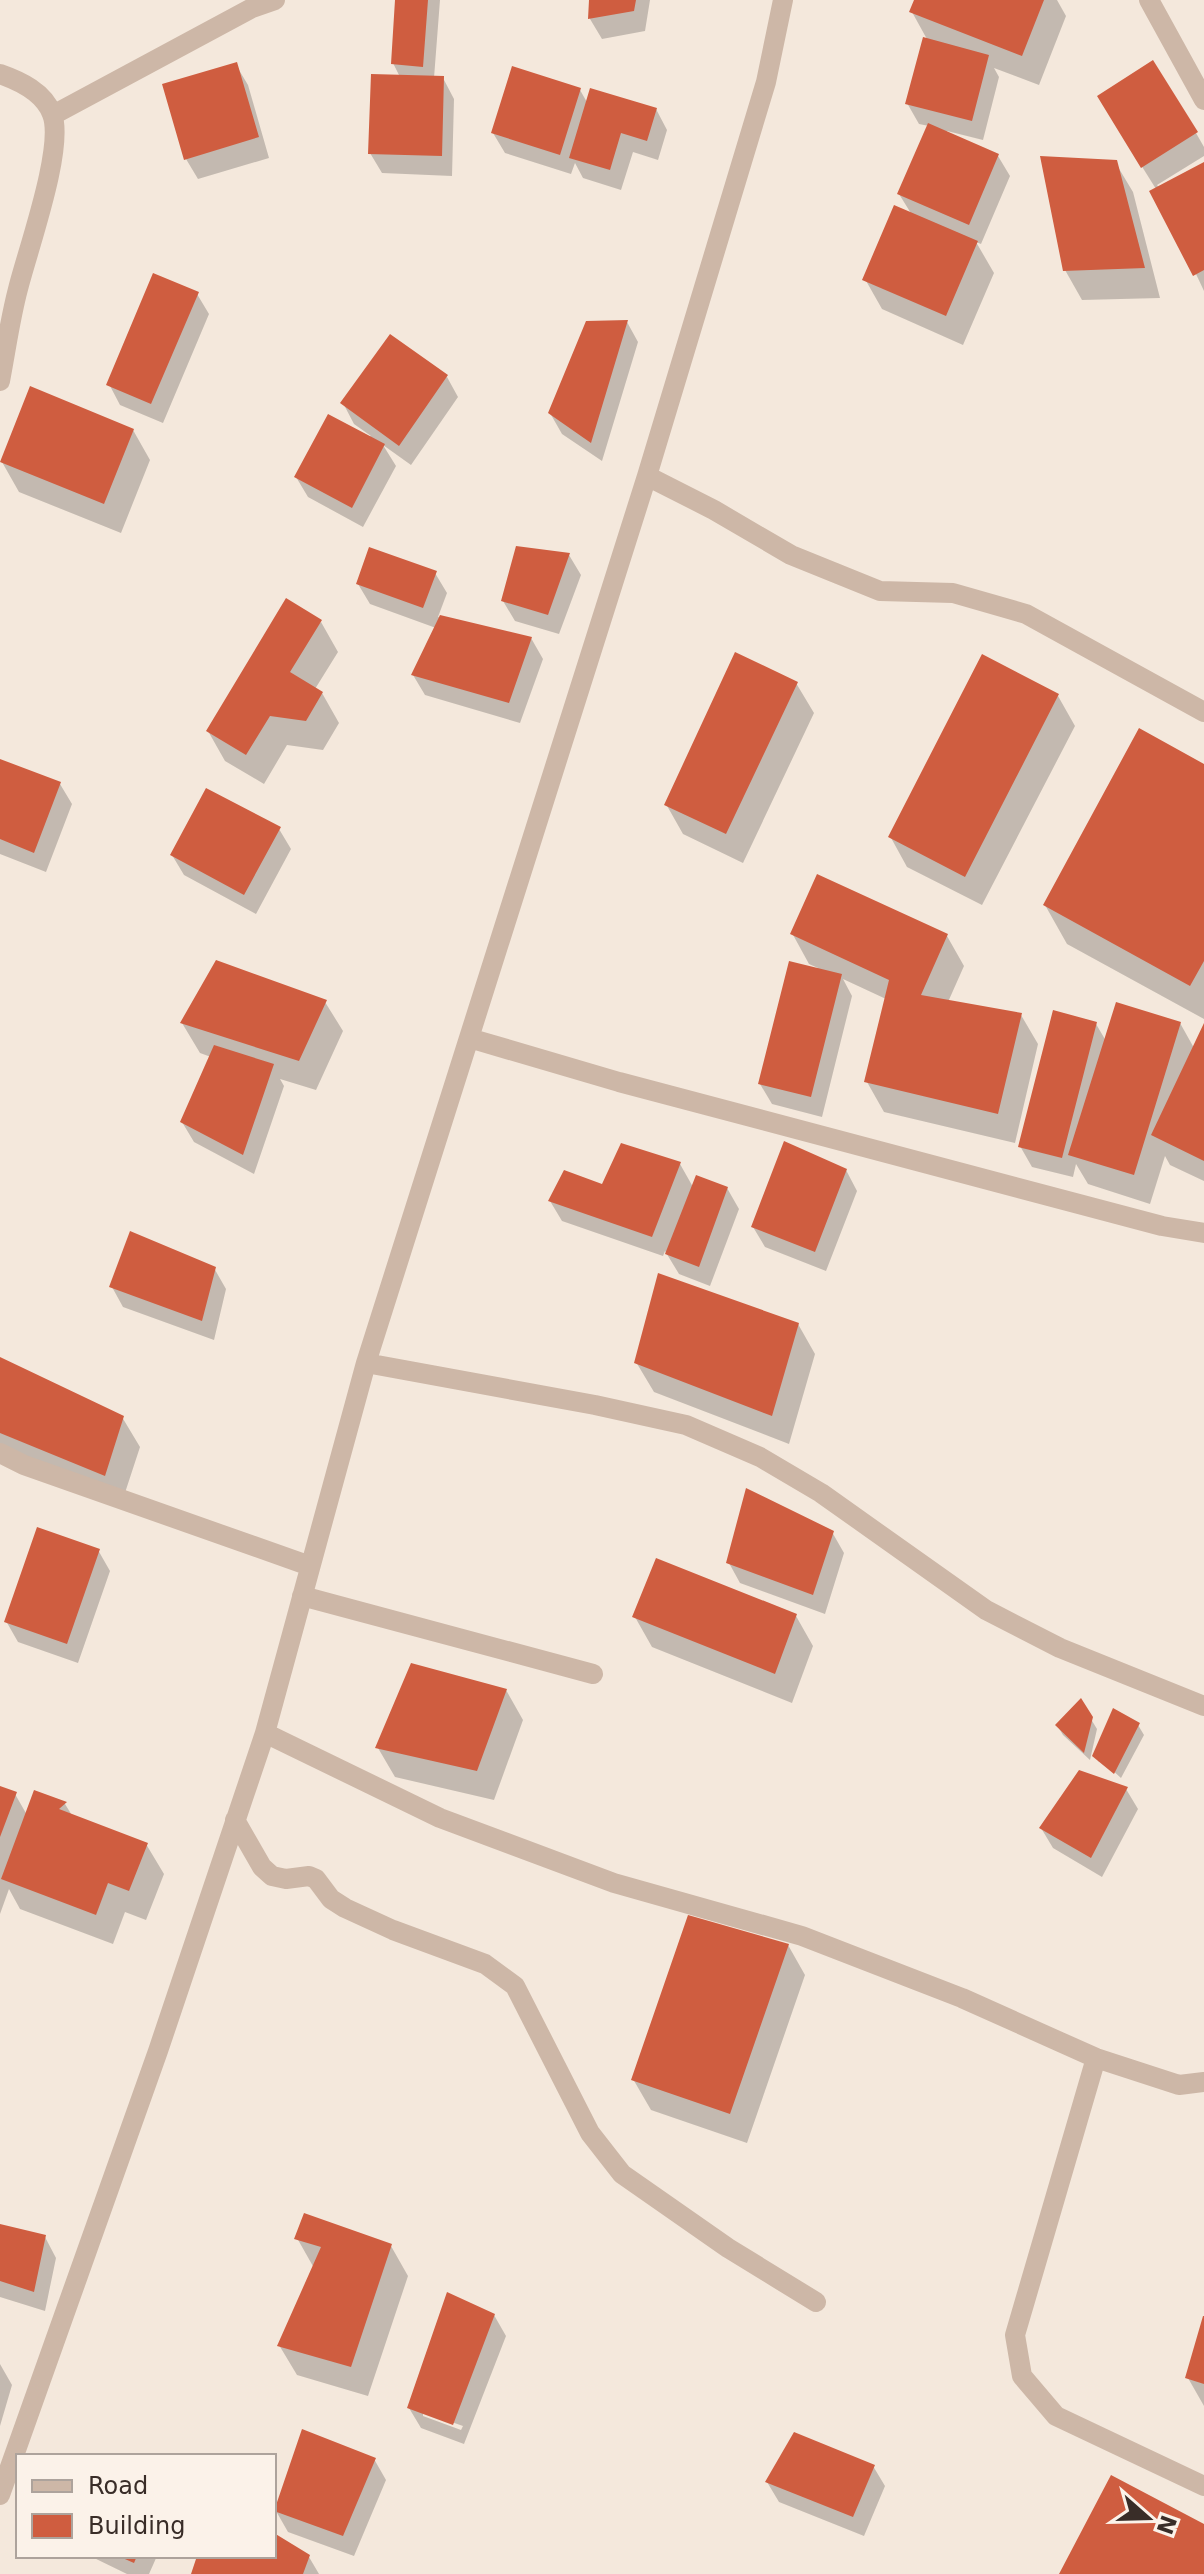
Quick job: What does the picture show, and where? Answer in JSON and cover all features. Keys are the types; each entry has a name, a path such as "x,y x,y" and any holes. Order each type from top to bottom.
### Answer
{"street":[{"path":"53,115 252,8 275,0"},
{"path":"0,2495 158,2051 265,1733 366,1363 647,476 766,82 783,0"},
{"path":"1149,0 1204,100"},
{"path":"0,74 25,83 53,115 55,149 17,293 0,381"},
{"path":"647,476 714,510 791,555 880,591 953,593 1026,614 1204,712"},
{"path":"469,1038 834,1140 1162,1226 1204,1233"},
{"path":"366,1363 686,1425 760,1457 821,1493 986,1610 1060,1648 1204,1706"},
{"path":"0,1453 24,1465 310,1566"},
{"path":"302,1596 593,1674"},
{"path":"265,1733 440,1818 614,1883 802,1936 962,1998 1096,2058 1179,2085 1204,2082"},
{"path":"235,1820 262,1867 272,1876 286,1879 309,1876 316,1879 331,1899 345,1908 393,1930 485,1964 515,1986 590,2133 622,2174 728,2248 816,2302"},
{"path":"1096,2058 1015,2335 1022,2376 1056,2416 1204,2486"}],"building":[{"path":"395,0 428,0 423,67 391,64"},
{"path":"589,0 636,0 634,11 588,19"},
{"path":"914,0 1044,0 1022,56 909,12"},
{"path":"923,37 989,55 972,121 905,104"},
{"path":"1153,60 1198,132 1141,168 1097,96"},
{"path":"237,62 259,137 184,160 162,84"},
{"path":"512,66 581,88 560,155 491,133"},
{"path":"371,74 444,76 442,156 368,154"},
{"path":"590,88 657,108 647,141 621,133 610,170 569,158"},
{"path":"928,123 999,154 969,225 897,194"},
{"path":"1040,156 1117,160 1145,268 1063,271"},
{"path":"1204,162 1204,270 1193,276 1149,191"},
{"path":"894,205 978,241 946,316 862,280"},
{"path":"153,273 199,292 151,404 106,385"},
{"path":"628,320 591,443 548,413 586,321"},
{"path":"390,334 448,375 399,446 340,403"},
{"path":"30,386 134,429 104,504 0,462"},
{"path":"328,414 385,444 352,508 294,477"},
{"path":"516,546 570,553 548,615 501,601"},
{"path":"369,547 437,571 423,608 356,584"},
{"path":"286,598 322,620 290,672 323,692 306,721 270,716 246,755 206,731"},
{"path":"440,615 532,637 509,703 411,675"},
{"path":"735,652 798,682 726,834 664,805"},
{"path":"982,654 1059,694 965,877 888,837"},
{"path":"1139,728 1204,764 1204,961 1190,986 1043,905"},
{"path":"0,759 61,782 34,853 0,839"},
{"path":"206,788 281,827 244,895 170,855"},
{"path":"817,874 948,934 921,995 1022,1013 998,1114 864,1082 889,980 790,934"},
{"path":"216,960 327,1000 299,1061 180,1023"},
{"path":"789,961 842,974 811,1097 758,1084"},
{"path":"1116,1002 1181,1022 1134,1175 1068,1155"},
{"path":"1053,1010 1097,1022 1062,1158 1018,1147"},
{"path":"1204,1023 1204,1161 1151,1135"},
{"path":"214,1045 274,1064 243,1155 180,1122"},
{"path":"784,1141 847,1169 815,1252 751,1227"},
{"path":"621,1143 681,1162 652,1237 548,1201 564,1170 602,1184"},
{"path":"696,1175 728,1187 699,1267 665,1254"},
{"path":"130,1231 216,1267 202,1321 109,1287"},
{"path":"658,1273 799,1323 772,1416 634,1363"},
{"path":"0,1357 124,1416 105,1476 0,1433"},
{"path":"746,1488 834,1531 813,1595 726,1563"},
{"path":"37,1527 100,1549 67,1644 4,1622"},
{"path":"656,1558 797,1614 775,1674 632,1617"},
{"path":"411,1663 507,1689 477,1771 375,1748"},
{"path":"1081,1698 1093,1717 1084,1753 1055,1725"},
{"path":"1113,1708 1140,1723 1114,1774 1092,1756"},
{"path":"1079,1770 1128,1787 1091,1858 1039,1828"},
{"path":"0,1786 17,1792 0,1837"},
{"path":"34,1790 67,1802 59,1809 148,1843 129,1891 108,1883 96,1915 1,1879"},
{"path":"688,1915 789,1944 730,2114 631,2080"},
{"path":"304,2213 392,2244 351,2367 277,2346 321,2247 294,2239"},
{"path":"0,2224 46,2235 34,2292 0,2281"},
{"path":"447,2292 495,2314 453,2425 407,2408"},
{"path":"1204,2316 1204,2384 1185,2378"},
{"path":"302,2429 376,2458 343,2536 276,2512"},
{"path":"794,2432 875,2465 853,2517 765,2482"},
{"path":"1111,2475 1204,2524 1204,2574 1059,2574"},
{"path":"276,2534 310,2555 303,2574 191,2574 196,2558 276,2558"}]}
